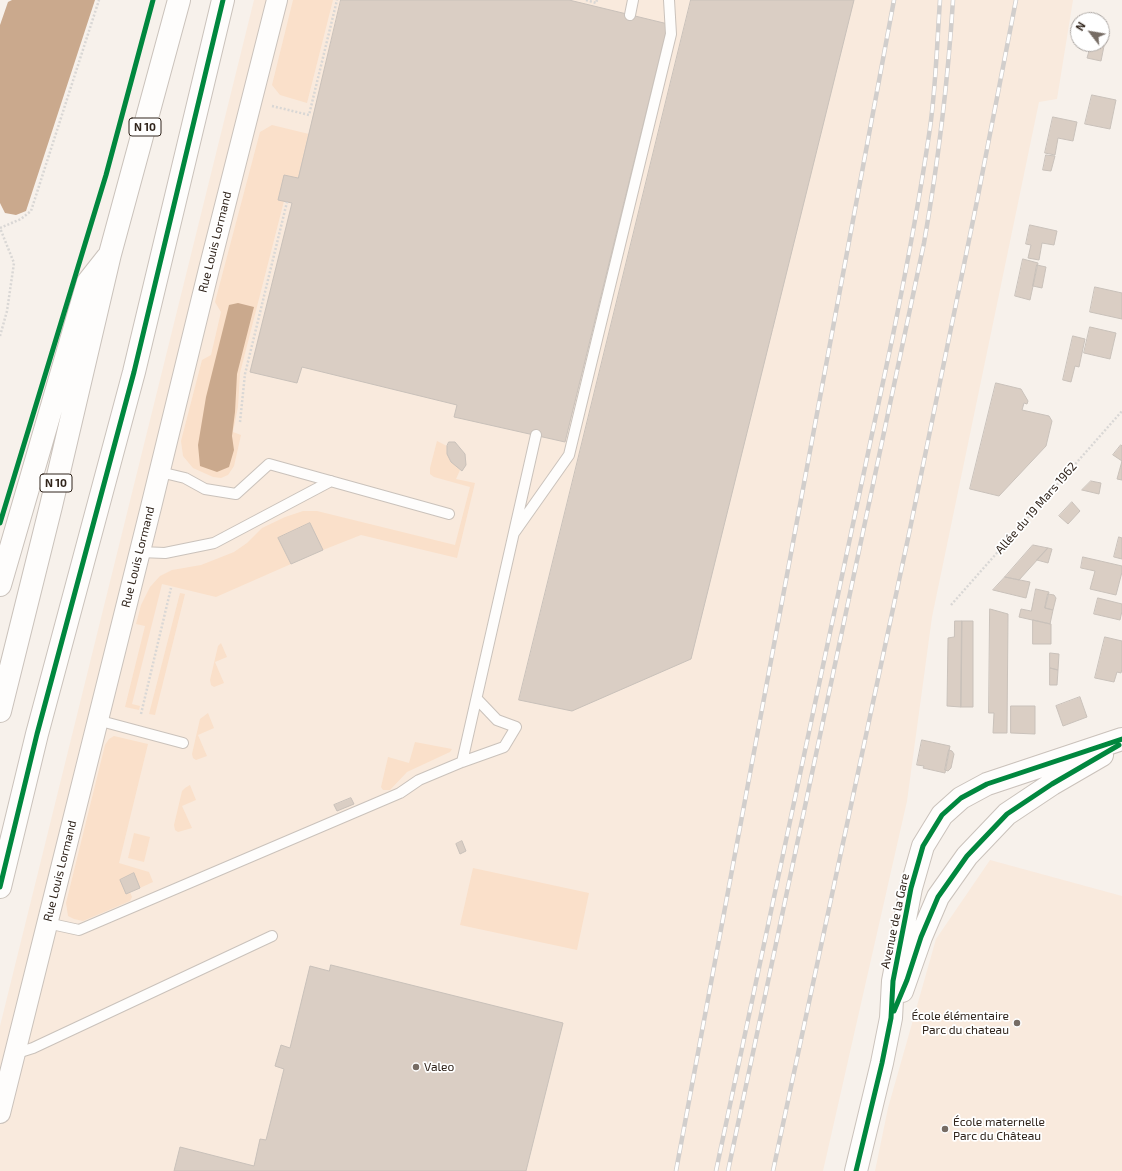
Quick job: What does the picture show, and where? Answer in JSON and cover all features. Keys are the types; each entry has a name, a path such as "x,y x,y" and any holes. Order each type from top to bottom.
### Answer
{"main road":[{"name":"N 10","path":"0,712 51,506 110,254 179,0"},
{"path":"0,886 39,726 134,372 223,0"},
{"path":"0,585 88,282 110,254"},
{"name":"Avenue de la Gare","path":"856,1171 882,1063 891,1018 893,981 911,888 923,846 942,815 961,798 987,784 1122,739"},
{"name":"Avenue de la Gare","path":"891,1018 921,937 938,897 967,856 1007,814 1052,784 1122,743"}],"street":[{"name":"Rue Louis Lormand","path":"0,1113 277,0"}],"lane":[{"path":"630,15 633,0"},
{"path":"514,533 569,455 671,34 669,0"},
{"path":"462,762 536,436"},
{"path":"160,472 185,478 205,489 236,494 269,464 449,514"},
{"path":"140,552 165,553 214,543 331,481"},
{"path":"46,924 79,930 400,793 419,780 462,762 504,747 516,727 497,720 477,699"},
{"path":"97,720 183,743"},
{"path":"14,1054 33,1048 272,936"}],"path":[{"path":"0,336 7,311 14,263 0,228 21,219 30,211 99,0"},
{"path":"251,101 309,115 337,0"},
{"path":"586,0 596,3 597,0"},
{"path":"240,422 245,374 287,202"},
{"path":"141,714 171,588"}],"shaded area":[{"path":"12,0 95,0 26,211 16,215 5,213 0,203 0,25 8,2"},
{"path":"254,0 1073,0 1057,99 1039,102 932,617 907,801 823,1171 0,1171 0,1026"},
{"path":"293,0 333,0 307,103 280,95 272,85"},
{"path":"272,125 309,134 298,178 284,201 240,373 238,407 233,432 241,435 234,466 228,475 221,478 213,477 193,468 183,456 181,441 202,360 211,355 221,312 215,302 260,132"},
{"path":"238,303 254,307 237,374 232,436 234,450 229,467 217,472 200,466 198,445 206,397 229,305"},
{"path":"437,441 447,446 450,459 460,470 456,479 475,483 457,558 361,535 323,550 310,523 279,538 291,564 216,597 162,584 132,704 140,706 139,710 125,707 145,626 136,624 141,605 150,587 160,576 172,570 201,565 234,552 247,543 262,528 285,517 303,511 317,511 455,545 470,487 434,477 430,474 430,468"},
{"path":"180,593 185,594 155,715 149,714"},
{"path":"221,643 227,657 215,662 224,683 214,687 211,685 210,680 218,646"},
{"path":"208,713 214,728 198,735 207,756 196,760 193,758 192,754 200,719"},
{"path":"114,736 148,744 119,863 149,872 153,882 140,888 134,873 120,880 126,893 130,892 132,897 130,901 83,921 68,916 66,903 105,745 109,739"},
{"path":"415,742 452,749 450,752 407,772 390,790 383,790 381,787 388,757 409,763"},
{"path":"190,785 196,800 182,806 192,828 178,832 175,830 174,825 182,791"},
{"path":"134,833 150,837 144,862 128,858"},
{"name":"École élémentaire Parc du chateau","path":"990,860 1122,896 1122,1171 875,1171 888,1108 936,939"},
{"path":"473,868 589,893 577,950 460,925"}],"building":[{"path":"341,0 569,0 668,24 565,442 454,417 457,405 302,367 297,383 250,372 292,203 278,200 284,175 298,178"},
{"path":"691,0 854,0 691,659 572,711 519,700"},
{"path":"1089,52 1103,52 1101,61 1087,58"},
{"path":"1092,95 1116,100 1110,129 1085,124"},
{"path":"1053,117 1077,122 1073,141 1058,138 1055,155 1045,153"},
{"path":"1046,155 1055,156 1051,171 1043,170"},
{"path":"1030,225 1057,231 1054,245 1042,243 1039,260 1028,258 1031,245 1026,244"},
{"path":"1023,259 1038,263 1030,300 1015,296"},
{"path":"1037,265 1046,267 1042,288 1033,286"},
{"path":"1095,287 1122,293 1122,319 1090,312"},
{"path":"1090,327 1116,333 1110,359 1084,353"},
{"path":"1073,336 1085,339 1079,367 1075,366 1071,382 1063,380"},
{"path":"996,383 1021,389 1028,401 1027,404 1024,403 1022,410 1049,416 1052,421 1046,446 999,496 970,489"},
{"path":"449,442 455,442 465,454 466,465 462,471 451,462 447,454 447,446"},
{"path":"1121,445 1122,446 1122,461 1113,455"},
{"path":"1122,461 1122,480 1117,479"},
{"path":"1091,481 1101,483 1099,494 1082,490"},
{"path":"1072,502 1080,511 1068,524 1059,516"},
{"path":"310,523 323,550 291,564 278,538"},
{"path":"1119,537 1122,538 1122,559 1114,557"},
{"path":"1033,545 1048,548 1019,580 1005,577"},
{"path":"1048,548 1052,549 1048,563 1037,560"},
{"path":"1083,557 1122,566 1122,572 1116,595 1090,589 1095,571 1081,568"},
{"path":"1005,577 1030,582 1026,598 993,590"},
{"path":"1036,589 1049,592 1045,608 1053,610 1050,624 1019,617 1021,609 1031,611"},
{"path":"1048,594 1054,595 1056,598 1053,610 1045,608"},
{"path":"1098,598 1122,604 1120,620 1094,614"},
{"path":"990,609 1008,614 1007,733 993,733 994,713 989,713"},
{"path":"1033,620 1051,624 1051,644 1033,644"},
{"path":"955,621 962,621 961,707 947,706 948,638 954,637"},
{"path":"962,621 973,621 973,707 961,707"},
{"path":"1105,637 1122,641 1122,669 1121,673 1117,672 1114,682 1095,678"},
{"path":"1050,653 1059,654 1058,670 1050,668"},
{"path":"1050,668 1058,670 1057,685 1050,685"},
{"path":"1080,697 1087,717 1063,726 1056,706"},
{"path":"1011,706 1035,706 1035,734 1011,733"},
{"path":"922,740 950,746 945,773 923,768 924,766 917,765"},
{"path":"949,750 954,754 951,768 948,771 945,770"},
{"path":"351,798 354,804 337,811 334,805"},
{"path":"462,841 466,851 460,854 456,844"},
{"path":"134,873 140,888 126,894 120,880"},
{"name":"Valeo","path":"331,965 563,1023 526,1171 174,1171 180,1147 254,1166 260,1139 266,1140 284,1069 275,1066 281,1045 290,1048 310,966 329,971"}],"railway":[{"path":"676,1171 894,0"},
{"path":"716,1171 893,335 918,206 932,112 940,0"},
{"path":"728,1171 924,243 942,122 953,0"},
{"path":"773,1171 910,529 977,201 1016,0"}],"cycle path":[{"path":"0,523 106,175 153,0"},
{"path":"0,887 37,734 134,372 223,0"},
{"path":"856,1171 882,1063 891,1018 893,981 911,888 923,846 942,815 961,798 987,784 1122,739"},
{"path":"894,1011 907,980 921,937 938,897 967,856 1007,814 1052,784 1119,745"}],"place":[{"name":"École élémentaire Parc du chateau","path":"1017,1023"},
{"name":"Valeo","path":"416,1067"},
{"name":"École maternelle Parc du Château","path":"945,1129"}]}
